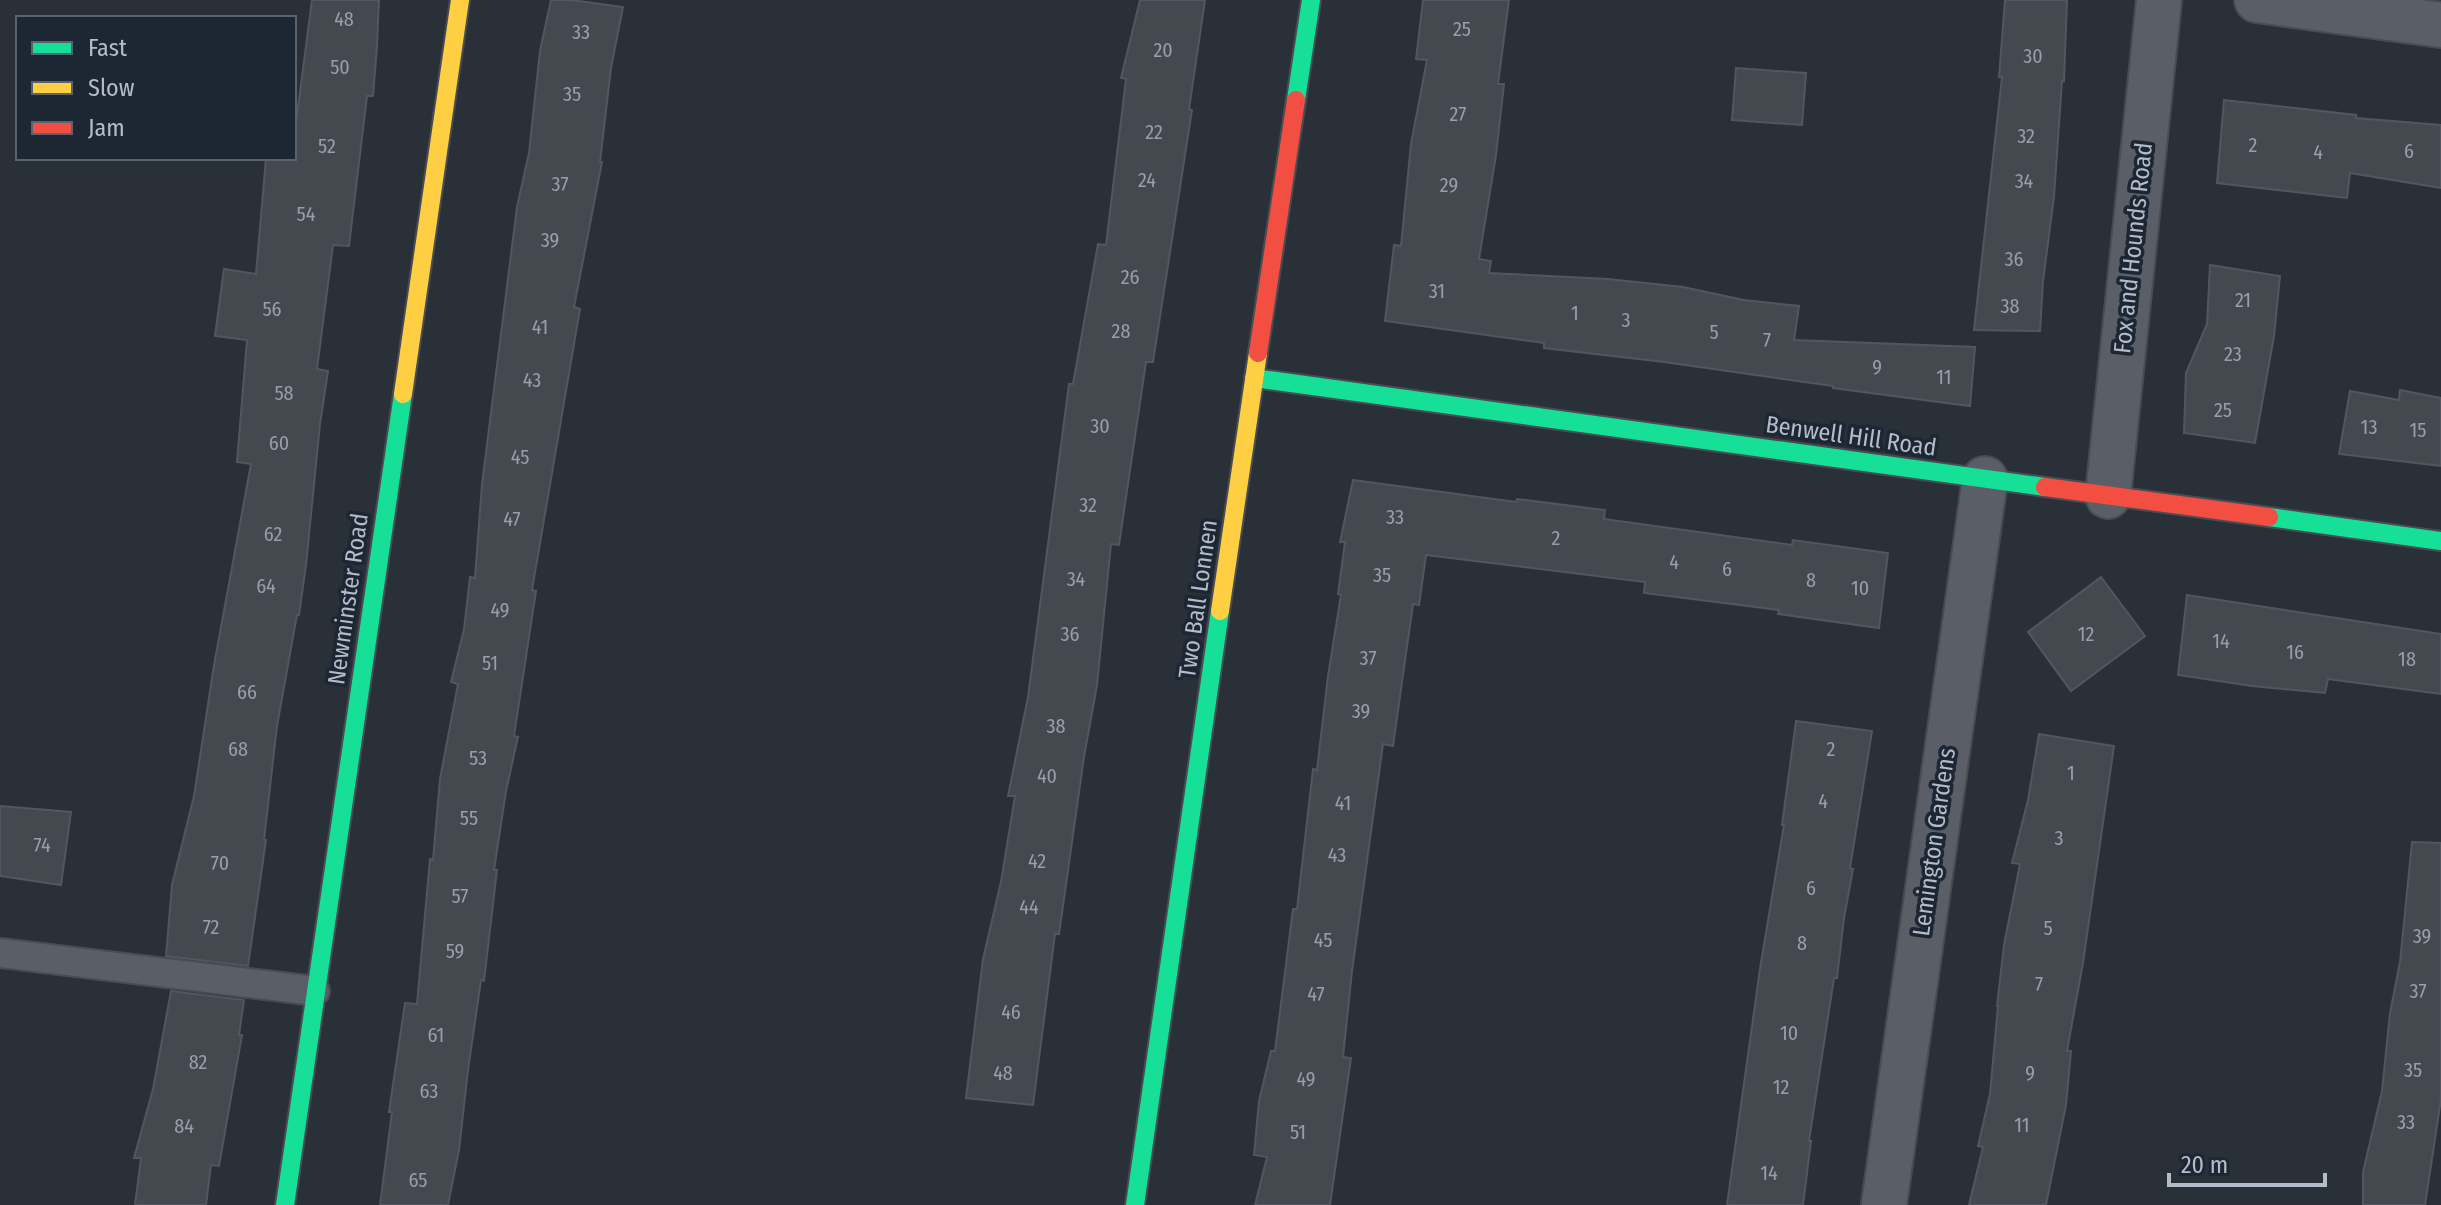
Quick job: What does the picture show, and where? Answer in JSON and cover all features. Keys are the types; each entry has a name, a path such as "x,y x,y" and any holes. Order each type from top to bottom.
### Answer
{"street":[{"name":"Newminster Road","path":"285,1205 460,0"},
{"name":"Two Ball Lonnen","path":"1135,1205 1311,0"},
{"name":"Fox and Hounds Road","path":"2108,496 2159,0"},
{"path":"2257,0 2441,25"},
{"name":"Benwell Hill Road","path":"1254,378 2441,541"},
{"name":"Lemington Gardens","path":"1884,1205 1985,479"}],"lane":[{"path":"0,953 315,991"}],"building":[{"path":"312,0 379,0 373,96 367,96 349,246 333,245 317,369 328,371 306,565 277,726 266,840 248,966 166,956 172,885 194,796 214,665 251,464 237,462 247,340 215,336 224,269 256,274 266,160 296,160 296,123"},
{"path":"551,0 623,7 611,68 602,162 574,307 580,309 532,590 536,591 514,736 518,737 494,870 497,870 484,981 481,980 459,1150 448,1205 380,1205 392,1112 389,1112 405,1003 417,1004 440,779 458,684 451,682 464,629 470,577 475,578 482,484 517,207 529,153 540,51"},
{"path":"1140,0 1205,0 1189,109 1192,110 1153,362 1146,362 1119,545 1111,544 1097,685 1059,934 1055,934 1033,1105 966,1098 983,959 1001,882 1015,796 1008,796 1028,697 1069,384 1073,384 1098,244 1106,245 1126,79 1121,78"},
{"path":"1423,0 1509,0 1498,84 1504,84 1496,155 1479,259 1491,261 1489,273 1608,279 1683,287 1744,300 1799,306 1794,340 1975,347 1970,406 1544,348 1544,343 1385,321 1394,245 1401,246 1411,144 1427,60 1416,59"},
{"path":"2005,0 2067,0 2064,81 2040,331 1974,330 2002,77 1999,77"},
{"path":"1736,68 1806,73 1802,125 1732,120"},
{"path":"2224,100 2356,115 2356,118 2441,125 2441,188 2350,173 2347,198 2217,183"},
{"path":"2210,265 2280,276 2274,336 2255,443 2184,433 2186,373 2207,324"},
{"path":"2400,390 2441,398 2441,466 2339,454 2350,391 2399,400"},
{"path":"1353,480 1516,502 1517,499 1605,510 1604,519 1792,545 1793,540 1888,553 1879,628 1778,614 1779,610 1644,593 1645,582 1426,555 1419,605 1413,604 1393,746 1383,744 1352,971 1343,1057 1351,1058 1330,1205 1255,1205 1267,1157 1254,1155 1259,1101 1271,1051 1275,1051 1293,909 1297,909 1313,769 1317,770 1341,595 1338,594 1345,542 1340,542"},
{"path":"2101,577 2145,636 2071,691 2028,632"},
{"path":"2187,595 2441,634 2441,694 2328,679 2325,693 2178,675"},
{"path":"1796,721 1872,731 1850,868 1853,869 1809,1141 1803,1205 1727,1205 1784,825"},
{"path":"2039,734 2114,746 2083,963 2067,1051 2071,1051 2066,1105 2046,1205 1969,1205 1983,1147 1978,1146 1990,1094 2004,945 2020,864 2012,863 2028,800"},
{"path":"0,806 71,812 61,885 0,876"},
{"path":"2412,842 2441,843 2441,1099 2425,1205 2363,1205 2363,1172 2382,1091 2390,1013 2400,962"},
{"path":"171,991 244,1000 239,1035 242,1035 219,1166 211,1165 206,1205 135,1205 141,1158 134,1158 153,1089"}],"traffic: fast":[{"path":"1296,100 1311,0"},
{"path":"1254,378 2045,487"},
{"path":"285,1205 403,394"},
{"path":"2269,517 2441,541"},
{"path":"1135,1205 1220,611"}],"traffic: slow":[{"path":"403,394 460,0"},
{"path":"1220,611 1258,353"}],"traffic: jam":[{"path":"1258,353 1296,100"},
{"path":"2045,487 2269,517"}]}
